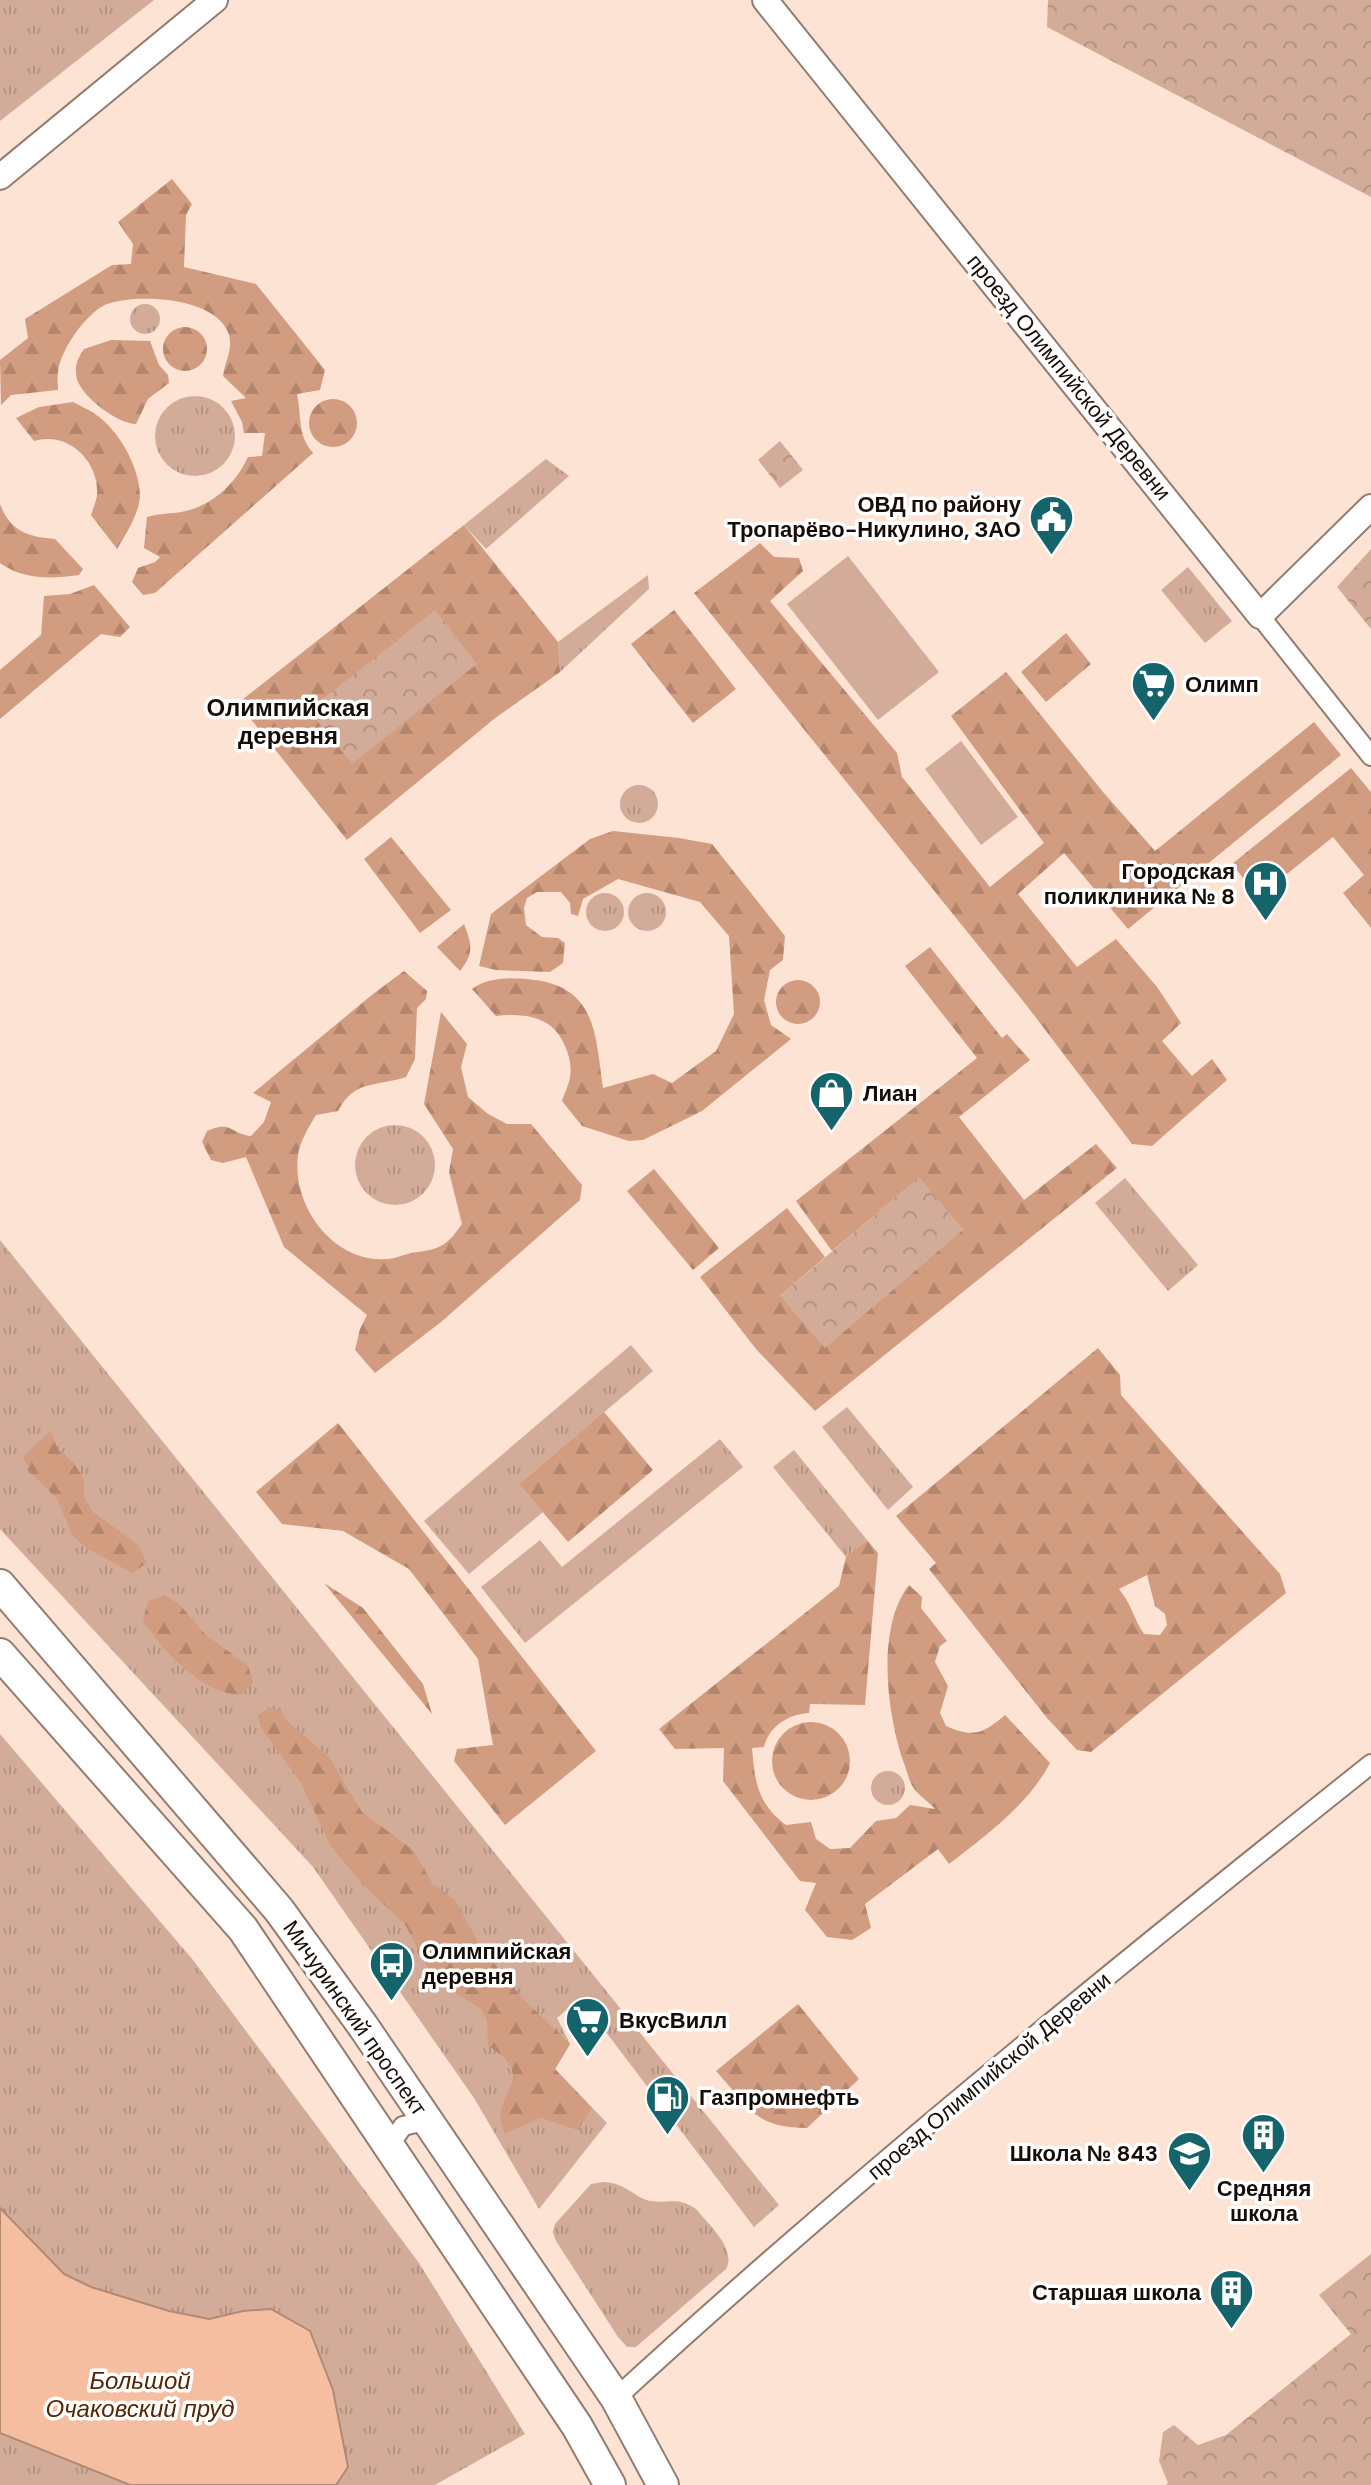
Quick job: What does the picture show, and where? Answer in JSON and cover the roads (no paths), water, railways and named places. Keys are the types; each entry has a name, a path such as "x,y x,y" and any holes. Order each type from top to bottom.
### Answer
{"main road":[{"name":"Мичуринский проспект","path":"0,1585 279,1910 616,2398 663,2485"},
{"name":"Мичуринский проспект","path":"0,1654 243,1929 577,2426 610,2485"}],"street":[{"path":"0,177 215,0"},
{"name":"проезд Олимпийской Деревни","path":"765,0 1371,756"},
{"path":"1260,616 1371,507"},
{"name":"проезд Олимпийской Деревни","path":"616,2398 760,2266 1172,1924 1371,1764"},
{"path":"397,2157 393,2140 403,2126 420,2122 434,2131"}],"water":[{"name":"Большой Очаковский пруд","path":"0,2208 64,2274 91,2287 169,2311 209,2319 243,2311 271,2309 310,2331 333,2390 348,2467 336,2485 130,2485 0,2433"}],"place":[{"name":"ОВД по району Тропарёво-Никулино, ЗАО","path":"1052,556"},
{"name":"Олимп","path":"1154,723"},
{"name":"Городская поликлиника № 8","path":"1266,923"},
{"name":"Лиан","path":"832,1132"},
{"name":"Олимпийская деревня","path":"391,2003"},
{"name":"ВкусВилл","path":"588,2059"},
{"name":"Газпромнефть","path":"668,2136"},
{"name":"Средняя школа","path":"1264,2174"},
{"name":"Школа № 843","path":"1189,2192"},
{"name":"Старшая школа","path":"1232,2331"}],"district":[{"name":"Олимпийская деревня","path":"288,721"}]}
